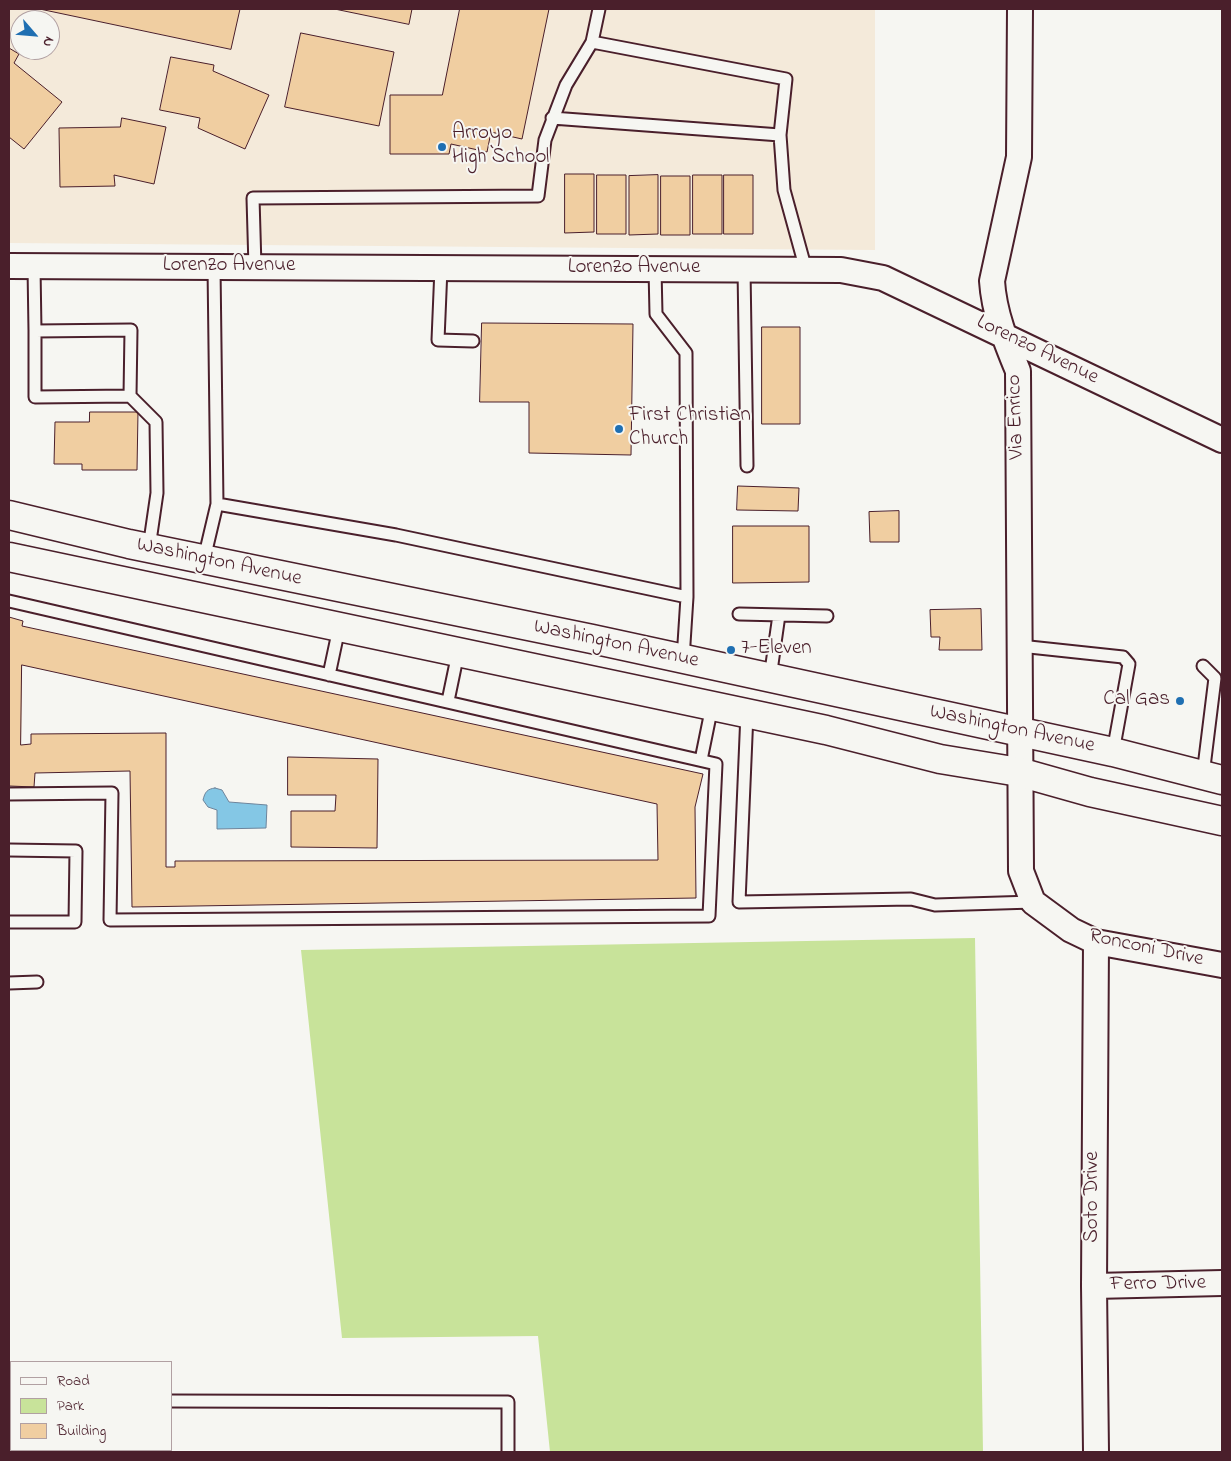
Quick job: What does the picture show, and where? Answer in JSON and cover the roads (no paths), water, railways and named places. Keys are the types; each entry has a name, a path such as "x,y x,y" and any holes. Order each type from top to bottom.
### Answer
{"main road":[{"name":"Washington Avenue","path":"9,515 204,560 683,659 1113,752 1213,777"},
{"name":"Washington Avenue","path":"9,557 826,730 940,759 1019,772 1090,792 1222,821"}],"street":[{"name":"Via Enrico","path":"1019,772 1021,732 1018,371 1003,334 993,295 992,281 1019,157 1020,9"},
{"name":"Lorenzo Avenue","path":"9,266 841,270 883,278 1222,440"},
{"path":"1019,772 1021,871 1033,902"},
{"name":"Ronconi Drive","path":"1033,902 1071,930 1096,942 1222,965"},
{"name":"Soto Drive","path":"1096,942 1094,1286 1096,1452"},
{"name":"Ferro Drive","path":"1094,1286 1222,1283"}],"lane":[{"path":"254,267 253,198 538,196 545,140 552,118 566,85 592,42 599,9"},
{"path":"592,42 786,79 780,135 784,190 806,270"},
{"path":"552,118 780,135"},
{"path":"34,266 35,397 130,396"},
{"path":"204,560 217,504 214,267"},
{"path":"441,268 438,340 473,341"},
{"path":"655,269 656,314 686,353 687,597 683,659"},
{"path":"744,269 747,466"},
{"path":"35,331 130,330 130,396 156,422 158,493 149,548"},
{"path":"217,504 396,535 687,597"},
{"path":"9,601 716,764 710,916 110,920 112,793 9,794"},
{"path":"739,614 827,616"},
{"path":"770,678 779,615"},
{"path":"329,675 339,628"},
{"path":"1020,646 1123,657 1129,664 1113,752"},
{"path":"448,702 458,653"},
{"path":"1203,666 1215,678 1213,777"},
{"path":"701,760 712,706"},
{"path":"747,713 739,902 911,899 935,905 1033,902"},
{"path":"9,850 76,850 75,922 9,922"},
{"path":"9,983 37,982"},
{"path":"172,1401 508,1402 508,1452"}],"water":[{"path":"215,788 222,790 229,802 267,805 266,828 217,829 217,810 208,807 203,800 207,791"}],"place":[{"name":"Arroyo High School","path":"442,147"},
{"name":"First Christian Church","path":"619,429"},
{"name":"7-Eleven","path":"731,650"},
{"name":"Cal Gas","path":"1180,701"}]}
